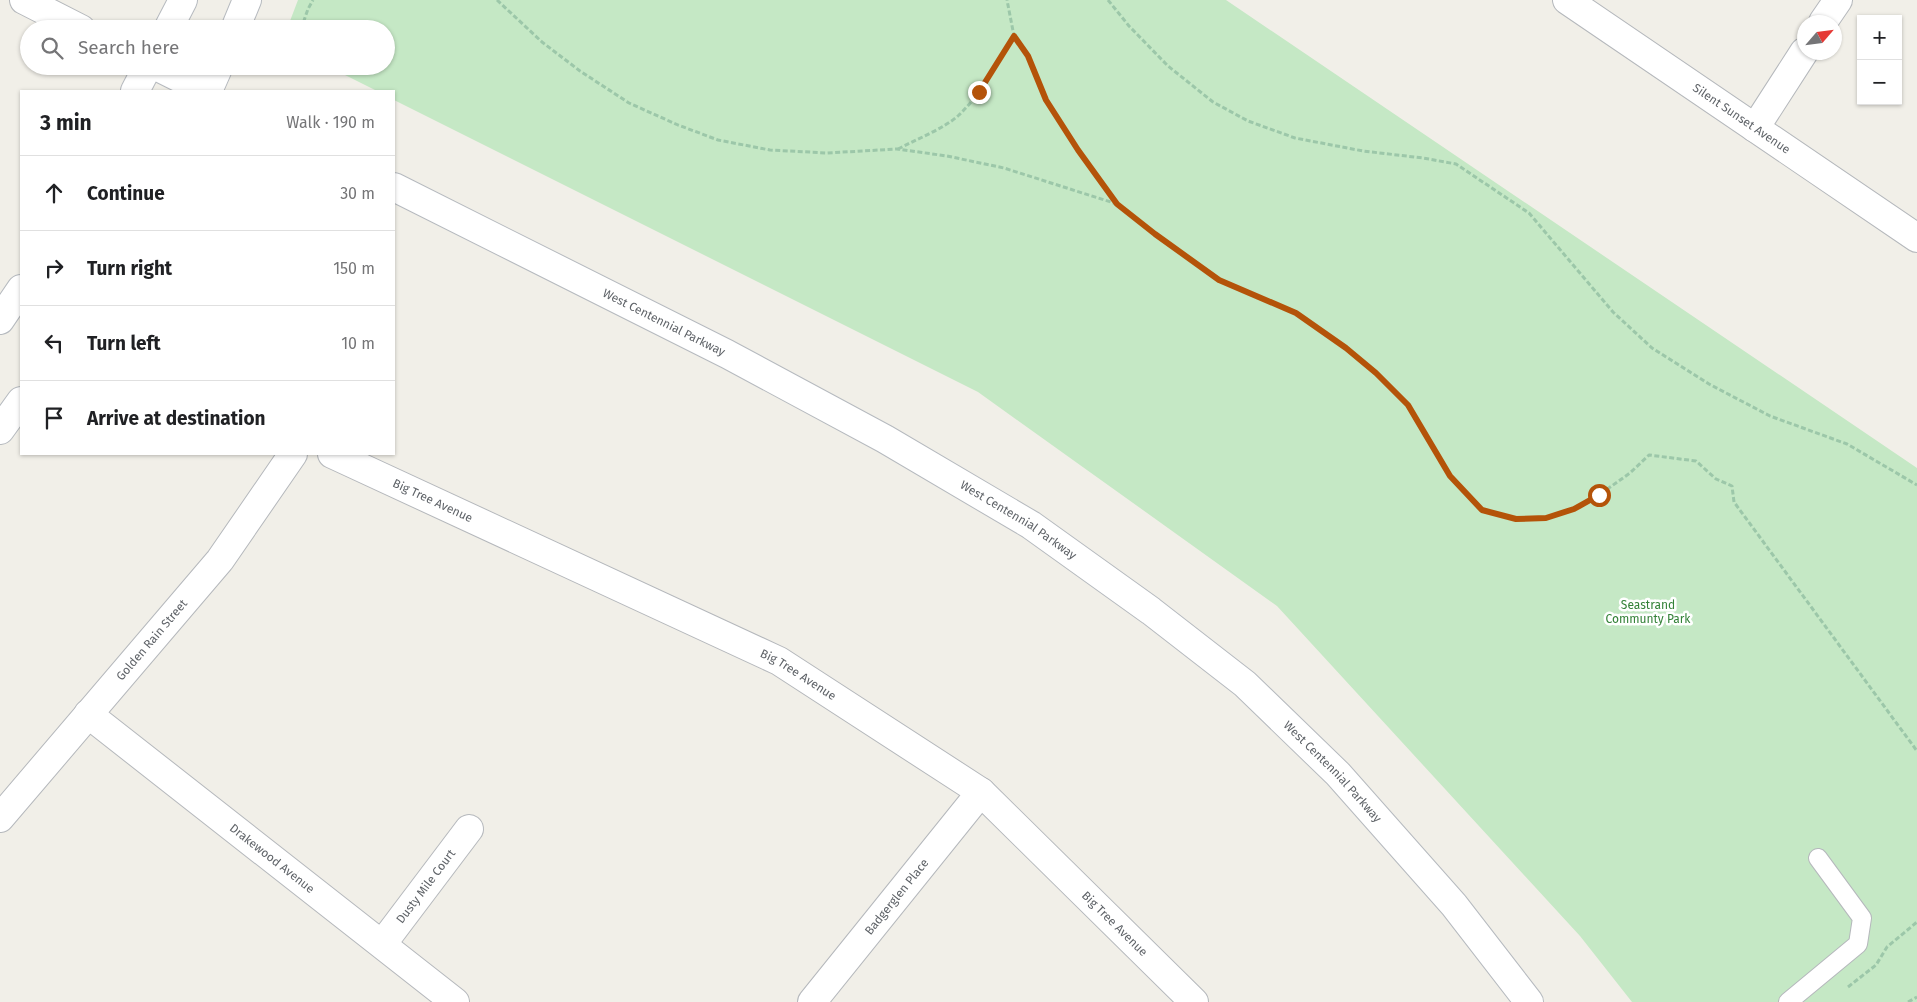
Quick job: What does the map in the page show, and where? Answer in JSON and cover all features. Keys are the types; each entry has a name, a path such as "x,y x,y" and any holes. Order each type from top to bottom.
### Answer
{"street":[{"path":"24,0 63,20"},
{"path":"173,20 183,0"},
{"path":"239,20 247,0"},
{"name":"Silent Sunset Avenue","path":"1567,0 1917,238"},
{"path":"1828,15 1838,0"},
{"path":"1755,128 1799,60"},
{"path":"136,90 143,75"},
{"path":"174,75 205,90"},
{"path":"207,90 214,75"},
{"name":"West Centennial Parkway","path":"395,188 727,354 885,439 1031,525 1151,611 1245,684 1338,774 1454,905 1529,1002"},
{"path":"0,320 20,290"},
{"path":"0,430 20,402"},
{"name":"Golden Rain Street","path":"0,818 220,560 292,455"},
{"name":"Big Tree Avenue","path":"334,455 779,661 980,792 1194,1002"},
{"name":"Drakewood Avenue","path":"88,714 455,1002"},
{"name":"Badgerglen Place","path":"812,1002 980,792"},
{"name":"Dusty Mile Court","path":"383,944 469,829"}],"lane":[{"path":"1788,1002 1858,944 1862,918 1818,858"}],"path":[{"path":"304,20 313,0"},
{"path":"497,0 542,42 580,72 629,103 678,125 718,140 770,150 827,153 897,149 948,156 1004,168 1117,204"},
{"path":"1007,0 1014,36 1028,56 1046,100 1078,150 1117,204 1178,252 1219,280 1296,313 1361,360 1408,405 1450,476 1482,510 1516,519 1546,518 1574,509 1599,495 1630,473 1649,455 1696,462 1716,479 1732,486 1734,502 1917,751"},
{"path":"1108,0 1129,26 1168,66 1213,102 1248,120 1296,138 1363,151 1456,164 1529,213 1612,312 1652,348 1708,384 1770,416 1847,444 1917,485"},
{"path":"897,149 958,117 979,92 1014,36"},
{"path":"1908,1002 1917,997"}],"green space":[{"name":"Seastrand Communty Park","path":"298,0 1226,0 1917,468 1917,1002 1632,1002 1580,936 1277,606 978,392 395,100 395,90 375,90 345,75 395,75 395,20 290,20"}],"route":[{"path":"979,92 1014,36 1028,56 1046,100 1078,150 1117,204 1194,264 1219,280 1296,313 1346,348 1376,373 1408,405 1450,476 1482,510 1516,519 1546,518 1574,509 1599,495"}]}
